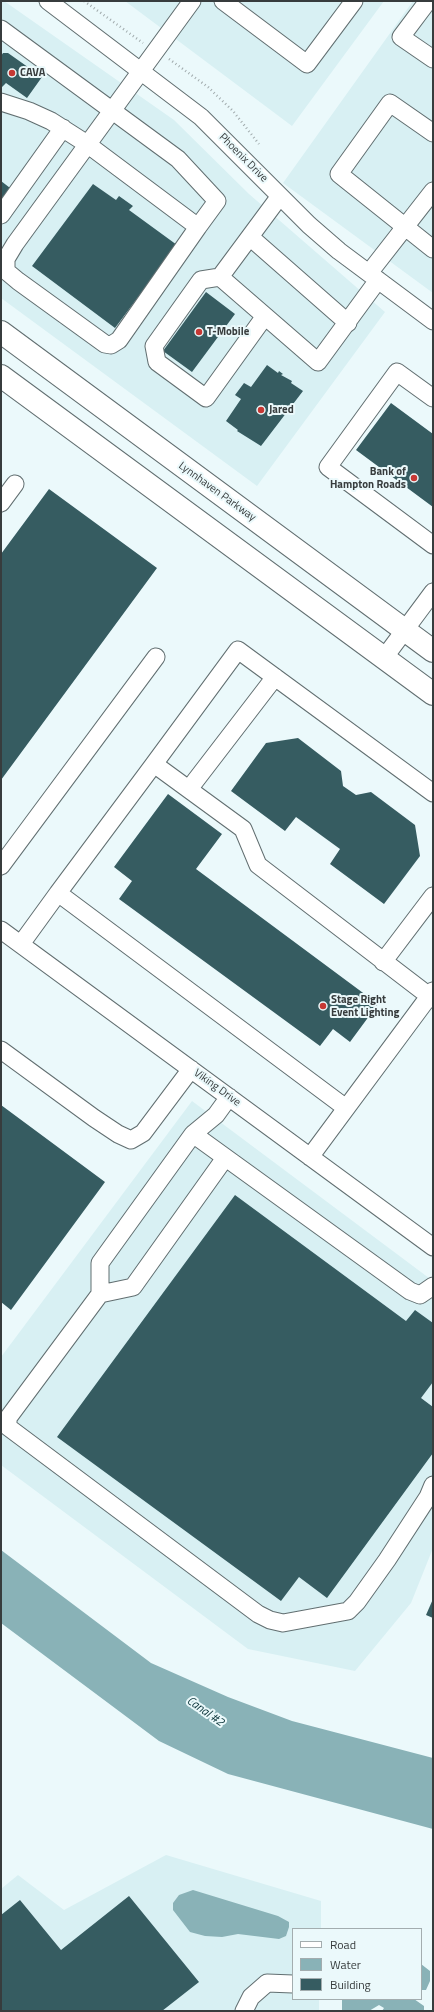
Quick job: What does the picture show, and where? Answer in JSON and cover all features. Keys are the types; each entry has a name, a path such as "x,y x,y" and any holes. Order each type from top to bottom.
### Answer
{"main road":[{"name":"Lynnhaven Parkway","path":"1,332 433,651"},
{"path":"1,376 433,694"}],"street":[{"name":"Phoenix Drive","path":"48,1 201,117 309,225 374,277 433,321"},
{"path":"1,29 112,111 178,159 217,201 119,340 111,345 105,344 18,281 6,271 6,259 15,244 87,144 112,111 192,1"},
{"path":"223,1 307,64 354,1"},
{"path":"428,1 401,37 433,59"},
{"path":"433,134 390,103 339,174 433,249"},
{"path":"3,107 29,111 52,121 87,144 198,227"},
{"path":"1,215 63,128"},
{"path":"265,316 206,398 157,362 154,346 201,280 220,278 265,316 318,362 348,323 374,277 405,228 433,191"},
{"path":"220,278 280,196"},
{"path":"250,237 348,323"},
{"path":"433,398 397,372 328,467 433,546"},
{"path":"1,503 15,484"},
{"path":"384,658 433,592"},
{"path":"21,944 238,650 433,793"},
{"path":"1,866 156,656"},
{"path":"189,789 275,677"},
{"path":"154,764 243,829 258,865 383,962 432,996 310,1157"},
{"path":"58,893 346,1108"},
{"path":"383,962 433,896"},
{"name":"Viking Drive","path":"1,930 433,1247"},
{"path":"1,1050 94,1118 118,1134 131,1140 143,1133 192,1069"},
{"path":"229,1097 216,1115 193,1134 100,1263 100,1294 8,1418 8,1428 258,1614 270,1620 283,1623 348,1611 358,1602 428,1497 433,1485"},
{"path":"193,1134 410,1291 420,1295 433,1286"},
{"path":"100,1294 133,1287 225,1158"},
{"path":"244,2011 251,1997 267,1983 292,1984"}],"path":[{"path":"84,1 137,41 156,50 208,87 233,111 259,144"}],"shaded area":[{"path":"1,1 4,1 174,120 249,194 385,312 257,486 1,298"},
{"path":"125,1 384,1 292,126"},
{"path":"413,1 433,1 433,293 283,183"},
{"path":"192,1101 433,1281 433,1548 411,1603 355,1671 248,1649 1,1465 1,1357"},
{"path":"166,1855 321,1901 321,1928 292,1928 292,2000 319,2000 319,2011 1,2011 1,1889 18,1875 64,1910"}],"water":[{"name":"Canal #2","path":"1,1550 151,1663 228,1697 292,1721 433,1758 433,1829 228,1774 159,1741 1,1623"},
{"path":"193,1890 278,1916 289,1922 286,1936 279,1939 238,1934 222,1937 205,1936 190,1932 173,1910 173,1903 179,1895"},
{"path":"422,1965 430,1971 430,1981 426,1990 422,1990"},
{"path":"342,2000 415,2000 424,2006 424,2011 382,2011 384,2008 379,2005 369,2011 342,2011"}],"building":[{"path":"3,53 8,53 42,77 27,98 6,83 1,88 1,56"},
{"path":"1,181 14,191 1,209"},
{"path":"93,184 116,200 119,196 133,206 129,210 177,245 115,328 32,266"},
{"name":"T-Mobile","path":"206,292 235,314 192,372 163,351"},
{"name":"Jared","path":"267,365 278,373 279,371 283,374 281,375 292,381 291,383 303,391 261,446 237,431 238,430 226,421 241,399 235,395 244,383 251,387"},
{"name":"Bank of Hampton Roads","path":"391,403 433,434 433,507 356,450"},
{"path":"49,489 157,568 1,780 1,554"},
{"path":"298,738 341,771 343,786 356,795 371,792 415,825 420,856 384,904 330,864 340,849 296,817 285,831 231,791 266,743"},
{"path":"168,794 222,834 196,869 378,1004 350,1042 333,1029 320,1046 119,899 132,881 114,867"},
{"path":"1,1105 105,1182 11,1310 1,1302"},
{"path":"235,1195 406,1321 415,1310 433,1323 433,1382 421,1398 433,1407 433,1453 327,1598 299,1577 281,1601 57,1437"},
{"path":"433,1599 433,1618 426,1615"},
{"path":"129,1896 199,1982 162,2011 1,2011 1,1915 20,1900 61,1950"}],"place":[{"name":"CAVA","path":"12,73"},
{"name":"T-Mobile","path":"199,332"},
{"name":"Jared","path":"261,410"},
{"name":"Bank of Hampton Roads","path":"414,478"},
{"name":"Stage Right Event Lighting","path":"323,1006"}]}
